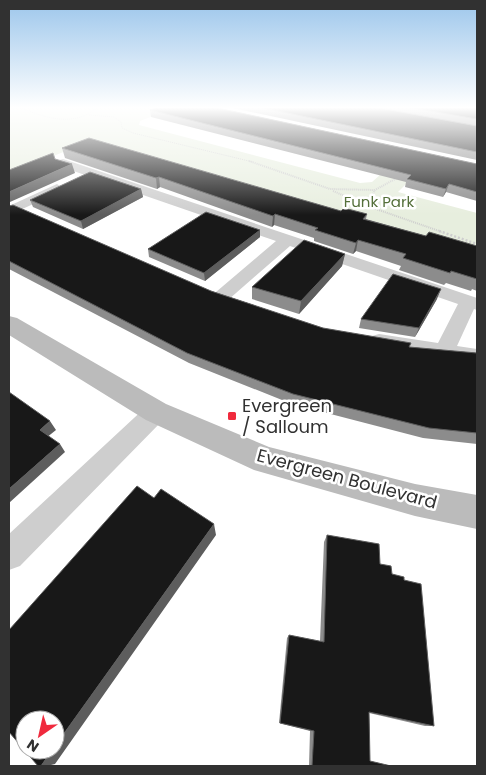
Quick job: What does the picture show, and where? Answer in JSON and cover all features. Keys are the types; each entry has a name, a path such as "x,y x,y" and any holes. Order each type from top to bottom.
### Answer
{"street":[{"path":"63,163 473,302 444,352"},
{"path":"12,209 92,172"},
{"path":"12,209 34,215"},
{"path":"223,297 288,239"},
{"name":"Evergreen Boulevard","path":"9,324 156,412 265,460 415,500 477,512"},
{"path":"360,338 477,356"},
{"path":"9,555 156,412"}],"path":[{"path":"176,143 280,170 376,209 477,244"},
{"path":"330,190 375,190 398,178"},
{"path":"375,190 369,204 376,209"}],"green space":[{"name":"Funk Park","path":"9,143 85,143 9,174"},
{"name":"Funk Park","path":"92,143 208,143 360,183 372,182 407,151 433,157 398,192 477,213 477,252"}],"building":[{"path":"75,143 107,143 341,211 344,208 367,214 363,219 426,236 429,232 477,246 477,279 451,271 450,273 403,258 406,254 358,240 356,243 315,230 318,228 275,214 273,216 159,177 156,178 62,148"},
{"path":"283,143 381,143 477,164 477,192 449,184 446,189 407,179 411,175"},
{"path":"434,143 477,143 477,152"},
{"path":"53,153 55,159 72,164 9,192 9,170"},
{"path":"90,172 141,189 81,221 30,200"},
{"path":"13,205 211,291 323,328 411,343 409,347 477,353 477,433 429,428 293,394 187,353 9,261 9,206"},
{"path":"206,212 260,230 204,273 148,249"},
{"path":"304,240 345,254 301,301 252,287"},
{"path":"393,274 441,289 419,328 361,319"},
{"path":"9,392 50,421 40,430 60,444 9,489"},
{"path":"137,486 154,498 161,489 214,524 65,732 65,710 15,710 15,739 9,732 9,630"},
{"path":"327,535 379,544 380,564 391,566 392,574 404,577 404,580 421,584 434,726 369,712 370,761 391,766 312,766 314,731 280,723 289,635 324,642"},
{"path":"33,760 45,760 41,766 38,766"}],"place":[{"name":"Evergreen / Salloum","path":"232,416"}]}
